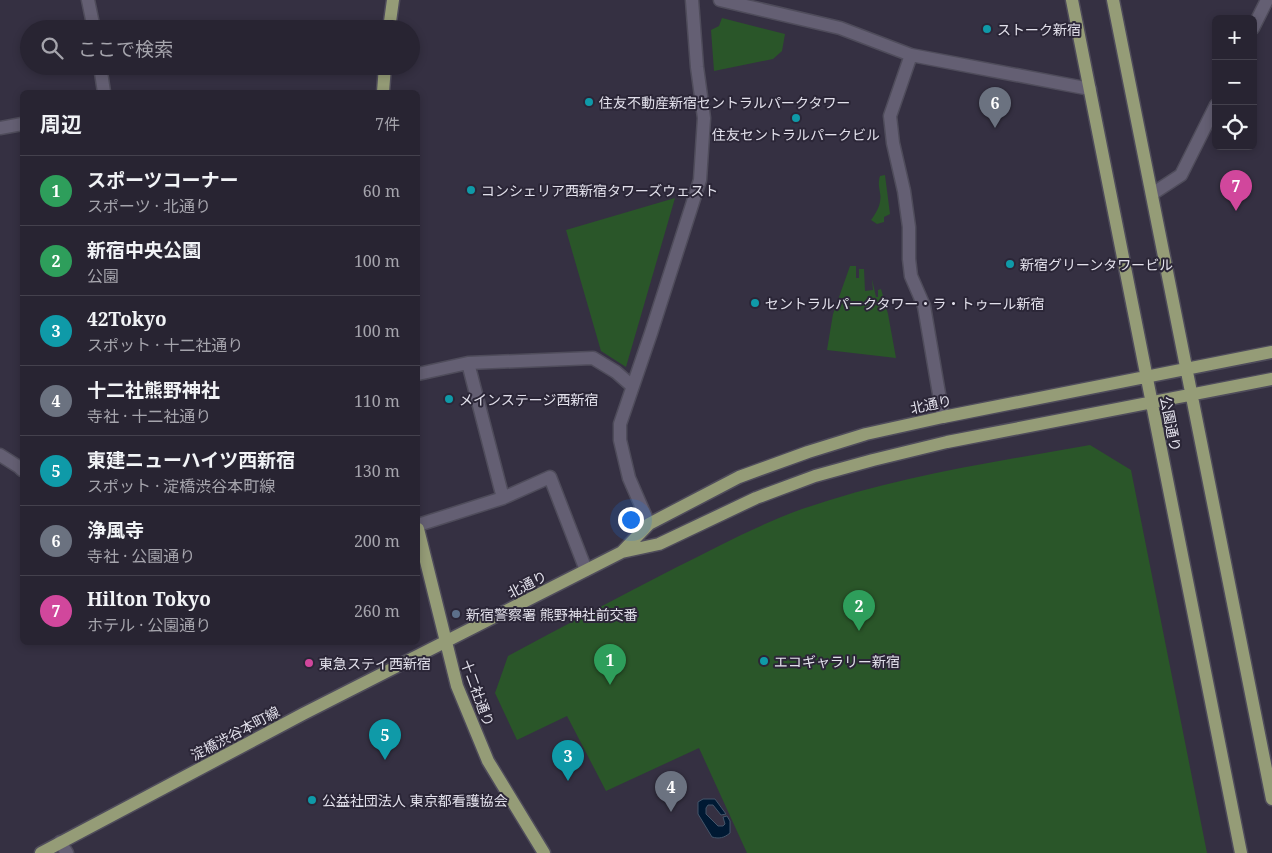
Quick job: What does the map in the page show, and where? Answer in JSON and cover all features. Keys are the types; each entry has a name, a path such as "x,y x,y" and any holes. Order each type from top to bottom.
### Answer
{"main road":[{"path":"390,20 392,0"},
{"name":"公園通り","path":"1072,0 1241,853"},
{"name":"公園通り","path":"1113,0 1272,798"},
{"path":"383,90 384,75"},
{"name":"北通り","path":"622,552 649,524 740,478 808,452 866,434 943,416 1272,352"},
{"name":"北通り","path":"445,643 622,552 659,544 756,498 815,476 957,440 1272,379"},
{"name":"十二社通り","path":"420,537 457,686 488,761 544,853"},
{"name":"淀橋渋谷本町線","path":"41,853 63,848 303,714 445,643"}],"street":[{"path":"88,0 92,20"},
{"path":"649,524 629,478 620,440 620,424 700,180 704,118 692,0"},
{"path":"720,0 840,28 911,55 1090,89"},
{"path":"1257,20 1267,0"},
{"path":"911,55 890,116 893,143 904,191 909,227 911,276 924,306 943,416"},
{"path":"101,75 104,90"},
{"path":"1152,194 1182,175 1212,113"},
{"path":"0,128 20,124"},
{"path":"420,374 468,363 593,358 616,372 632,386"},
{"path":"468,363 503,498"},
{"path":"0,455 20,467"},
{"path":"420,524 503,498 550,478 586,570"}],"green space":[{"path":"722,18 785,34 782,51 773,59 714,71 711,30 719,26"},
{"path":"885,175 890,214 884,217 884,222 877,224 871,220 880,204 880,176"},
{"path":"675,198 626,367 601,351 566,230"},
{"path":"850,266 856,266 856,278 859,278 859,269 864,269 865,291 873,290 872,279 876,297 878,297 878,290 881,289 888,314 896,358 827,350 833,314"},
{"path":"1090,445 1131,470 1207,853 747,853 699,748 606,791 567,716 517,740 495,693 508,656 675,568 786,515 837,498 908,479"}],"water":[{"path":"703,799 715,799 726,814 721,815 713,805 708,805 706,808 706,814 718,826 725,824 723,817 727,816 730,821 730,833 728,835 721,838 712,837 698,814 698,802"}],"place":[{"name":"ストーク新宿","path":"987,29"},
{"name":"住友不動産新宿セントラルパークタワー","path":"589,102"},
{"name":"住友セントラルパークビル","path":"796,118"},
{"name":"浄風寺","path":"995,128"},
{"name":"コンシェリア西新宿タワーズウェスト","path":"471,190"},
{"name":"Hilton Tokyo","path":"1236,211"},
{"name":"新宿グリーンタワービル","path":"1010,264"},
{"name":"セントラルパークタワー・ラ・トゥール新宿","path":"755,303"},
{"name":"メインステージ西新宿","path":"449,399"},
{"name":"新宿警察署 熊野神社前交番","path":"456,614"},
{"name":"新宿中央公園","path":"859,631"},
{"name":"エコギャラリー新宿","path":"764,661"},
{"name":"東急ステイ西新宿","path":"309,663"},
{"name":"スポーツコーナー","path":"610,685"},
{"name":"東建ニューハイツ西新宿","path":"385,760"},
{"name":"42Tokyo","path":"568,781"},
{"name":"公益社団法人 東京都看護協会","path":"312,800"},
{"name":"十二社熊野神社","path":"671,812"}]}
